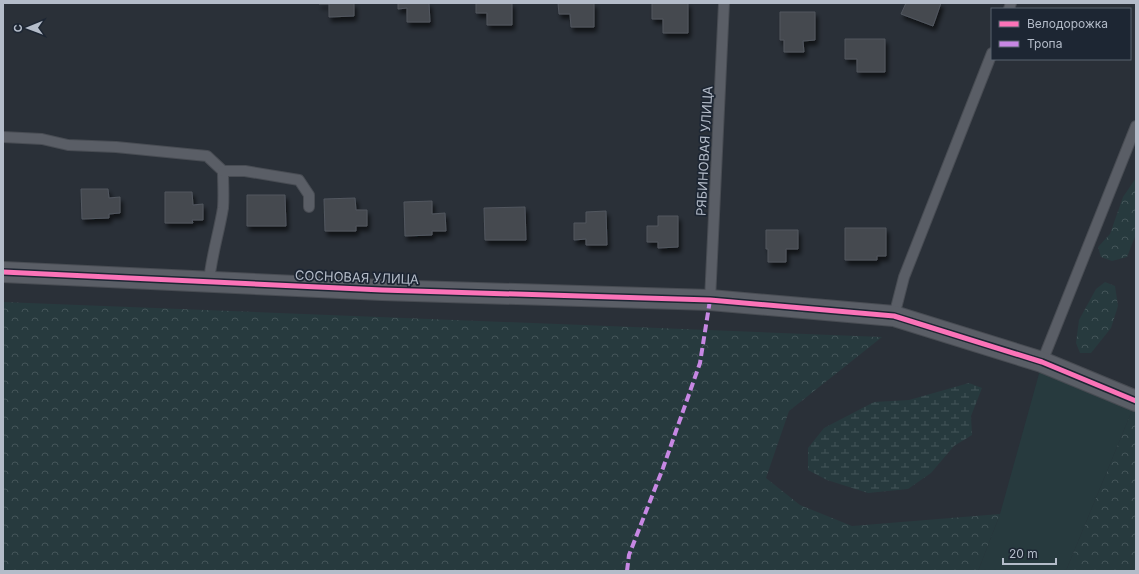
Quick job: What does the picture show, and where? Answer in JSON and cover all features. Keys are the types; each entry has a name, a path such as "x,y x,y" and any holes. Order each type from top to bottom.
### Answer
{"street":[{"name":"СОСНОВАЯ УЛИЦА","path":"3,272 382,290 710,300 894,316 1042,362 1136,401"}],"lane":[{"name":"РЯБИНОВАЯ УЛИЦА","path":"710,300 724,3"},
{"path":"894,316 904,277 991,56"},
{"path":"1042,362 1136,126"},
{"path":"3,137 42,139 68,145 116,147 207,156 223,171 245,171 299,180 309,195 309,207"},
{"path":"209,282 210,265 223,206 223,171"}],"green space":[{"path":"1136,178 1136,234 1127,257 1112,261 1101,257 1098,247 1110,234 1123,197"},
{"path":"1105,282 1115,286 1118,306 1111,328 1091,353 1080,353 1076,343 1079,320 1096,289"},
{"path":"3,302 882,337 789,411 766,478 800,505 852,526 1000,514 978,571 3,571"},
{"path":"1042,363 1136,401 1066,571 978,571 1000,514"},
{"path":"969,383 982,388 971,416 972,435 954,446 931,473 908,489 868,493 827,480 808,470 808,448 824,428 874,402 909,400"},
{"path":"1136,401 1136,571 1066,571"}],"building":[{"path":"319,3 354,3 354,16 329,17 329,4"},
{"path":"398,3 429,3 430,22 407,22 407,8 398,9"},
{"path":"476,3 512,3 512,25 487,25 487,13 476,13"},
{"path":"558,3 594,3 594,27 571,27 570,14 559,14"},
{"path":"652,3 688,3 688,33 663,33 663,19 652,19"},
{"path":"906,3 941,3 933,26 901,14"},
{"path":"780,12 815,12 815,40 803,41 804,52 784,52 784,40 780,40"},
{"path":"845,39 885,39 885,72 857,72 857,59 845,59"},
{"path":"81,189 108,189 109,198 120,197 120,213 109,214 109,218 82,219"},
{"path":"165,192 192,192 193,205 203,204 203,220 192,220 193,223 165,223"},
{"path":"247,195 285,195 286,226 247,226"},
{"path":"355,198 356,210 367,210 367,226 356,226 356,231 325,231 324,199"},
{"path":"432,201 432,214 445,213 446,231 432,231 432,235 405,236 404,202"},
{"path":"525,207 526,240 485,240 484,208"},
{"path":"606,211 607,245 586,245 586,239 574,240 574,223 586,223 586,212"},
{"path":"658,216 678,216 678,247 658,248 658,242 647,242 647,226 658,226"},
{"path":"845,228 886,228 886,256 877,256 877,260 845,260"},
{"path":"766,230 798,230 798,249 786,249 786,262 768,262"}],"marked path":[{"path":"627,571 629,555 663,468 700,363 710,300"}],"cycle path":[{"path":"3,272 382,290 710,300 894,316 1042,362 1136,401"}]}
